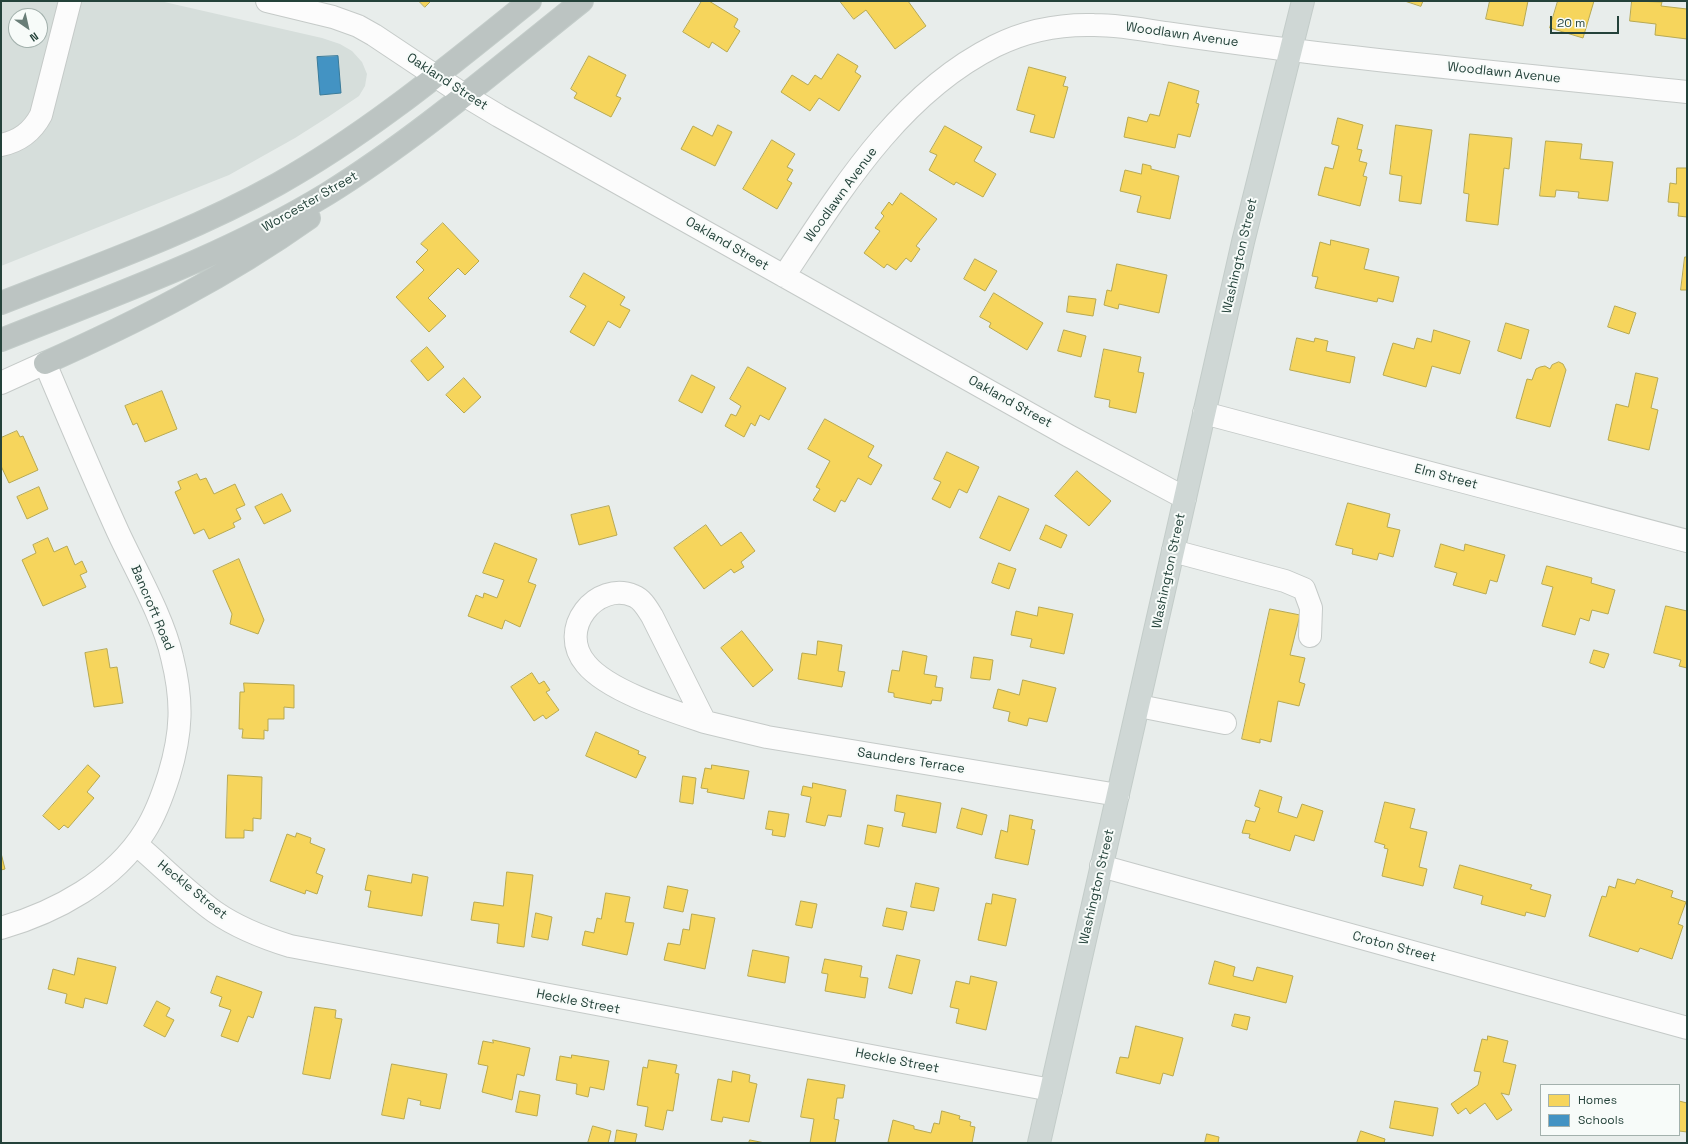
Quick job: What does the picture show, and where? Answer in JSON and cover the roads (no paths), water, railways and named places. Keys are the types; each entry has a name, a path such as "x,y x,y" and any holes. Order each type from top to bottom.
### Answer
{"highway":[{"path":"1,303 172,236 279,183 345,142 436,76 530,1"},
{"name":"Worcester Street","path":"1,340 144,283 254,234 325,195 408,139 582,1"},
{"path":"45,363 141,318 244,261 312,216 408,139"}],"main road":[{"name":"Washington Street","path":"1039,1143 1243,242 1303,1"}],"street":[{"path":"1,145 18,140 27,134 36,125 41,115 70,1"},
{"name":"Oakland Street","path":"267,1 334,17 358,26 511,123 1089,447 1185,498"},
{"name":"Woodlawn Avenue","path":"784,276 845,184 863,161 904,115 942,79 996,45 1034,31 1055,27 1093,25 1113,26 1290,50 1687,92"},
{"path":"1,383 45,363"},
{"name":"Bancroft Road","path":"1,928 34,916 74,896 114,867 136,844 145,832 158,807 177,745 181,719 175,668 169,645 160,622 102,498 45,363"},
{"name":"Elm Street","path":"1204,413 1687,541"},
{"path":"1173,551 1285,581 1304,589 1311,608 1310,636"},
{"name":"Saunders Terrace","path":"705,722 652,616 641,601 634,596 616,594 608,595 593,603 580,618 575,632 576,646 580,656 586,664 602,678 633,695 671,711 705,722 767,737 1118,795"},
{"path":"1139,706 1225,723"},
{"name":"Heckle Street","path":"136,844 215,911 243,928 271,941 290,946 1051,1090"},
{"name":"Croton Street","path":"1102,866 1687,1028"}]}
